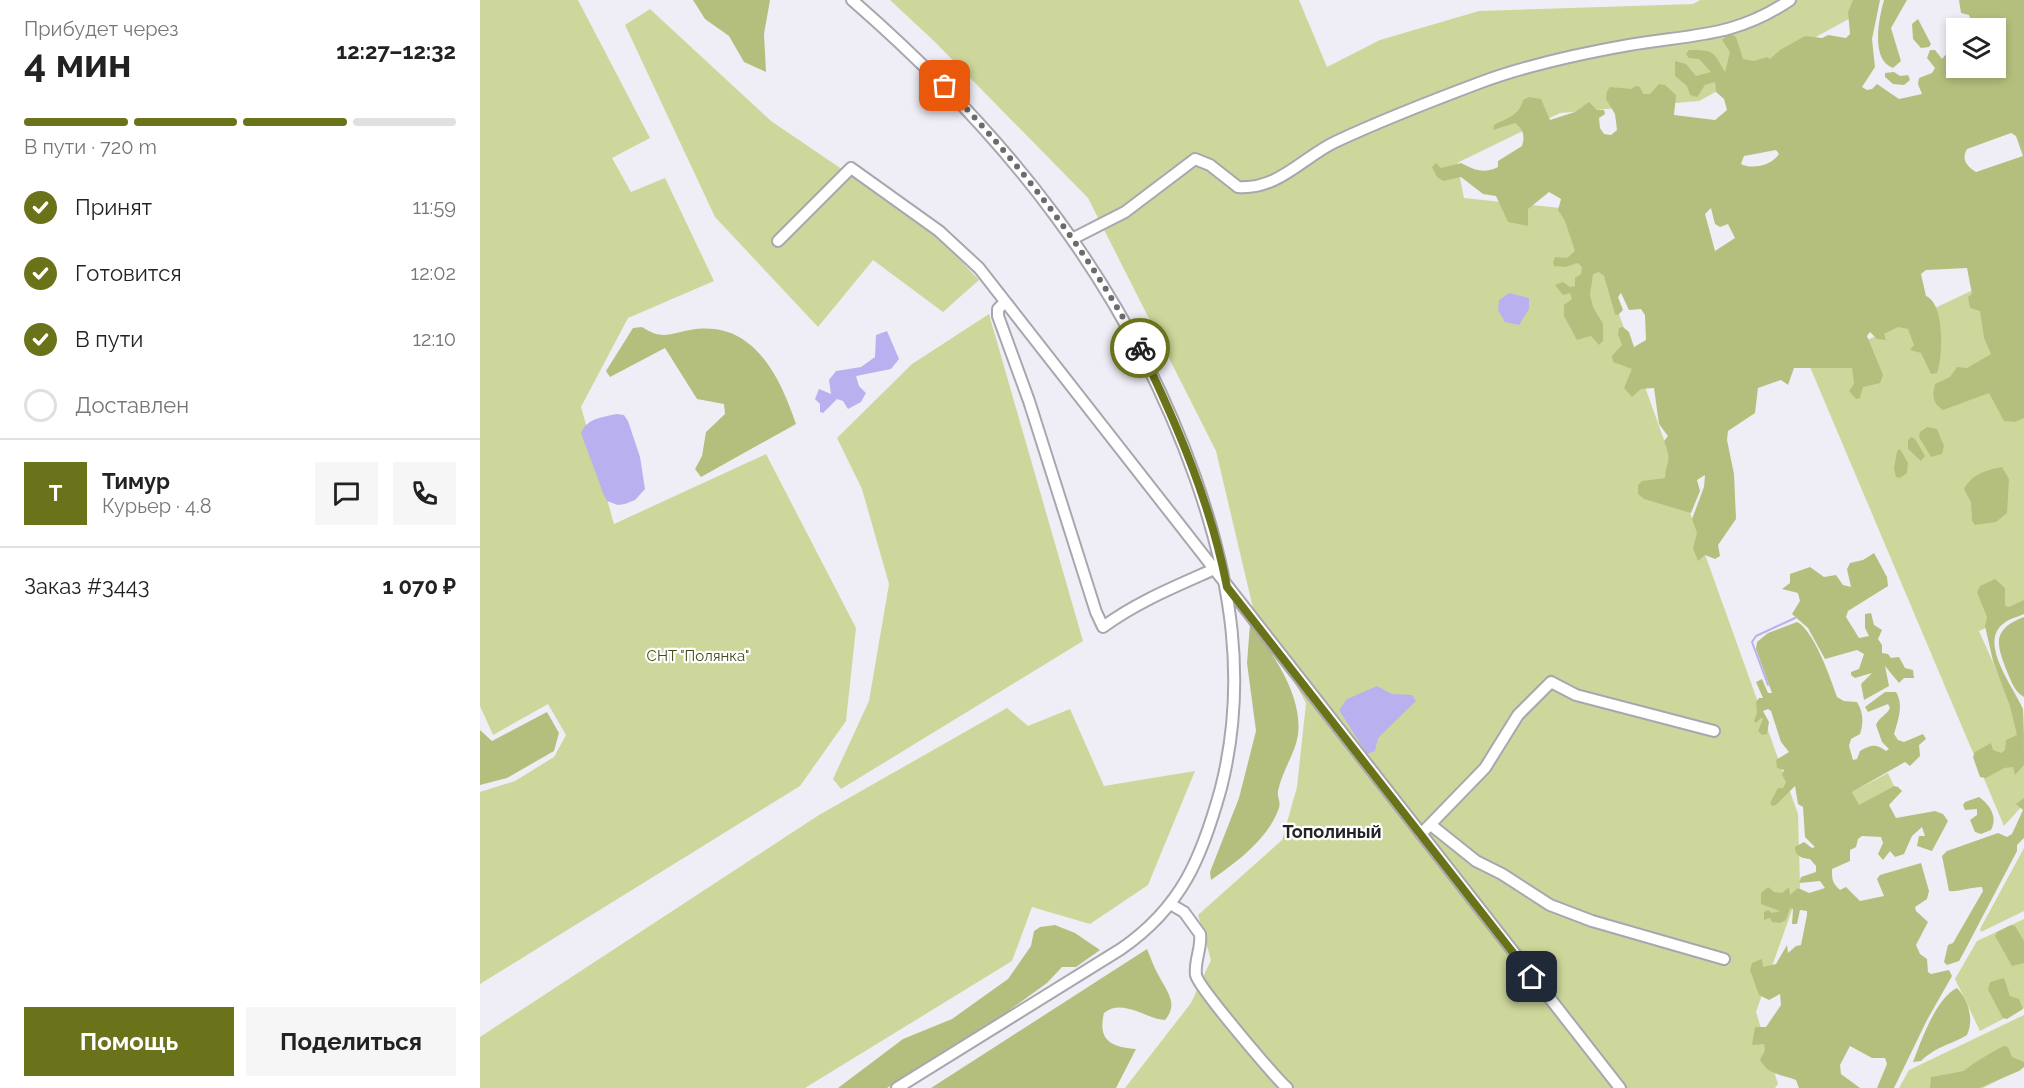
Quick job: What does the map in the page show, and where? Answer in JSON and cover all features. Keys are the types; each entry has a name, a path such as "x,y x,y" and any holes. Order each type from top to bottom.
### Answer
{"street":[{"path":"852,0 926,66 985,128 1023,171 1074,238 1111,296 1157,383 1185,450 1218,567 1227,587 1620,1088"},
{"path":"1074,238 1125,212 1195,159 1210,165 1238,187 1264,185 1279,179 1337,141 1515,69 1632,44 1725,31 1762,18 1790,0"},
{"path":"778,241 845,171 851,168 948,238 979,268 1218,567"},
{"path":"1005,302 998,309 998,316 1029,401 1059,500 1103,627 1150,597 1175,589 1218,567"},
{"path":"897,1088 1121,949 1142,934 1172,905 1186,880 1207,831 1220,792 1230,744 1234,678 1227,587"},
{"path":"1421,834 1485,768 1518,715 1551,682 1576,695 1714,731"},
{"path":"1431,825 1476,861 1502,874 1550,905 1592,921 1724,959"},
{"path":"1172,905 1184,912 1200,934 1196,976 1203,989 1268,1069 1287,1088"}],"green space":[{"name":"СНТ \"Полянка\"","path":"480,0 578,0 650,138 612,158 631,192 665,178 714,281 628,318 581,407 614,524 766,454 856,628 846,721 800,786 480,984 480,792 515,781 554,757 566,735 548,704 493,735 480,706"},
{"path":"693,0 770,0 764,34 766,72 744,62 729,36 705,19"},
{"path":"890,0 1299,0 1327,67 1380,40 1479,11 1693,4 1700,0 1872,0 1867,9 1699,101 1560,113 1457,163 1464,198 1561,208 1606,278 1798,814 1800,887 1756,1012 1778,1084 1775,1088 1125,1088 1191,1003 1211,960 1198,915 1282,840 1297,787 1306,703 1253,608 1216,451 1088,198 935,42"},
{"path":"1853,0 1880,0 1872,39 1875,67 1862,87 1867,90 1872,89 1877,84 1899,99 1922,94 1918,84 1919,78 1932,73 1935,68 1927,58 1930,50 1935,50 1942,59 1946,54 1946,78 2006,78 2006,18 1970,18 1969,15 1961,13 1959,0 2024,0 2024,418 2015,422 2004,421 1989,393 1943,410 1935,402 1935,384 1950,377 1957,367 1967,368 1991,354 1984,338 1980,311 1970,308 1968,297 1972,294 1967,268 1926,270 1921,274 1926,296 1937,309 1941,331 1937,373 1931,374 1921,353 1910,350 1914,345 1908,329 1898,327 1884,334 1886,340 1877,339 1870,332 1867,336 1883,375 1880,383 1863,387 1860,398 1856,399 1849,391 1854,384 1852,368 1794,368 1788,385 1781,380 1758,388 1755,413 1728,431 1727,440 1734,474 1736,519 1718,545 1720,556 1715,559 1705,555 1698,561 1693,548 1697,533 1692,519 1704,487 1705,475 1697,480 1700,491 1691,513 1644,499 1638,494 1638,485 1642,481 1665,478 1669,458 1664,441 1668,436 1659,424 1654,388 1641,389 1632,397 1624,388 1632,369 1613,362 1612,356 1622,345 1618,334 1619,328 1623,327 1629,332 1634,347 1646,340 1645,315 1641,309 1629,310 1621,293 1618,297 1623,310 1618,315 1615,314 1604,276 1599,272 1593,274 1590,295 1593,307 1603,324 1603,341 1599,345 1591,336 1577,340 1564,316 1564,305 1572,299 1570,293 1563,295 1555,285 1563,282 1570,287 1575,286 1575,278 1581,274 1582,267 1578,263 1565,267 1554,266 1555,257 1567,258 1575,251 1565,221 1558,210 1561,199 1549,192 1528,209 1528,226 1508,222 1496,196 1483,194 1461,177 1443,181 1437,177 1432,167 1436,163 1441,168 1461,163 1479,170 1498,167 1498,161 1522,146 1523,136 1515,123 1493,130 1494,125 1519,110 1523,100 1529,97 1541,99 1550,120 1575,112 1589,102 1597,110 1604,110 1605,114 1599,118 1600,128 1604,134 1611,135 1617,130 1615,114 1606,99 1610,87 1632,89 1635,86 1640,87 1643,94 1650,94 1659,84 1665,85 1676,95 1674,115 1715,120 1727,110 1724,99 1716,92 1715,82 1705,85 1697,97 1690,95 1687,86 1675,76 1675,61 1686,64 1696,76 1711,72 1699,59 1689,58 1686,54 1689,50 1703,50 1712,53 1725,72 1730,52 1722,40 1730,33 1736,37 1743,59 1754,61 1767,57 1770,59 1780,50 1805,36 1822,38 1828,35 1846,38 1850,34 1848,12","holes":["2011,133 2016,136 2023,156 1976,172 1965,160 1967,149","1776,150 1779,154 1767,164 1751,167 1741,164 1744,156","1711,208 1715,224 1720,227 1728,224 1735,238 1715,251 1705,214"]},
{"path":"1884,0 1907,0 1891,28 1901,61 1893,68 1881,57 1879,48 1880,17"},
{"path":"650,9 771,121 933,231 979,280 943,312 873,260 818,327 715,217 625,25"},
{"path":"1918,19 1931,44 1929,47 1921,48 1913,39 1912,24"},
{"path":"1894,72 1900,76 1908,75 1910,80 1904,85 1893,84 1885,77 1885,73"},
{"path":"2024,266 2024,611 1979,631 2024,732 2024,804 2004,826 1810,367"},
{"path":"989,314 1083,641 841,789 833,779 869,701 889,584 862,489 837,438 912,364"},
{"path":"642,327 660,335 712,329 730,333 746,342 760,354 771,369 796,424 701,477 695,469 702,456 706,432 725,414 724,404 697,399 665,348 610,377 606,371 633,328"},
{"path":"1927,427 1937,429 1944,446 1942,454 1931,457 1919,437 1920,432"},
{"path":"1911,437 1915,439 1925,456 1921,461 1908,449 1908,440"},
{"path":"1900,449 1908,463 1907,473 1900,478 1896,477 1894,468 1897,451"},
{"path":"2002,467 2009,479 2007,513 1996,522 1975,525 1972,521 1971,502 1964,489 1976,476"},
{"path":"1874,553 1887,577 1888,586 1848,611 1846,617 1859,638 1869,636 1865,628 1865,614 1871,613 1874,625 1882,630 1878,639 1882,645 1882,653 1888,654 1891,658 1899,657 1905,668 1913,670 1914,678 1904,678 1899,683 1885,666 1889,686 1864,700 1861,684 1872,673 1855,678 1851,672 1859,669 1864,654 1857,650 1825,659 1808,628 1792,614 1800,601 1798,593 1782,589 1790,583 1790,574 1810,567 1824,577 1836,575 1843,585 1851,587 1847,569 1850,563 1863,560"},
{"path":"1995,579 2005,588 2005,606 2009,607 2024,600 2024,614 2003,624 1996,632 1994,642 2001,666 2023,709 2024,765 2015,775 2013,767 2004,768 1986,778 1980,777 1973,757 1975,752 1991,743 1993,750 2001,753 2005,750 2006,740 2017,735 2010,706 1993,661 1985,626 1987,617 1977,592 1980,586"},
{"path":"2024,617 2024,697 2012,684 2001,655 1999,640 2006,627"},
{"path":"1797,622 1803,626 1815,644 1837,697 1844,701 1857,702 1861,710 1860,734 1851,739 1849,746 1853,760 1857,759 1860,751 1870,746 1886,751 1889,749 1882,742 1876,725 1889,710 1888,704 1868,712 1865,707 1885,692 1896,692 1900,702 1900,713 1894,734 1898,740 1904,742 1923,734 1926,739 1919,745 1920,756 1910,766 1905,762 1852,792 1859,805 1894,786 1902,791 1889,805 1896,818 1935,811 1943,814 1948,821 1932,851 1917,846 1919,836 1925,836 1922,827 1912,836 1904,854 1895,857 1890,851 1883,860 1878,854 1883,843 1881,837 1862,836 1858,839 1856,847 1850,850 1850,861 1832,869 1833,881 1837,887 1840,890 1846,887 1860,901 1884,896 1877,879 1880,875 1921,863 1929,891 1927,899 1915,907 1916,911 1928,922 1916,945 1920,954 1927,959 1928,972 1931,974 1949,970 1952,976 1927,1020 1894,1088 1877,1088 1887,1064 1885,1058 1872,1058 1850,1046 1840,1065 1841,1074 1860,1088 1799,1088 1796,1080 1767,1069 1760,1060 1765,1050 1764,1044 1752,1045 1755,1027 1766,1027 1781,1005 1780,994 1769,1000 1759,995 1750,970 1752,963 1762,959 1763,967 1776,964 1787,945 1788,953 1801,945 1807,915 1807,911 1800,910 1797,924 1792,924 1793,909 1790,908 1786,920 1780,923 1772,922 1770,918 1764,920 1764,912 1780,911 1761,904 1761,893 1768,887 1774,892 1782,893 1789,887 1790,895 1798,888 1809,893 1825,888 1820,881 1799,883 1801,877 1816,872 1816,866 1810,859 1800,856 1795,850 1795,847 1804,842 1812,848 1815,847 1805,837 1803,807 1798,804 1795,786 1776,805 1772,806 1770,803 1778,788 1783,788 1786,782 1782,775 1784,770 1777,768 1776,760 1789,752 1781,742 1771,711 1768,709 1763,711 1769,722 1767,734 1762,735 1758,731 1763,719 1761,718 1756,723 1754,721 1757,713 1756,702 1759,698 1763,698 1756,682 1762,679 1768,693 1772,693 1756,649 1757,642 1768,633"},
{"path":"1250,624 1277,662 1291,690 1296,705 1298,735 1280,784 1279,806 1274,819 1251,849 1211,880 1210,872 1239,798 1256,731 1247,663"},
{"path":"1007,708 1028,726 1070,709 1104,786 1195,771 1148,885 1090,924 1032,907 1012,961 805,1088 480,1088 480,1037 819,815"},
{"path":"547,712 559,733 554,751 507,778 480,785 480,730 492,741"},
{"path":"1888,773 1894,786 1859,806 1852,792"},
{"path":"1979,797 1989,808 1994,820 1991,830 1981,834 1975,832 1970,820 1977,815 1977,809 1965,810 1963,805"},
{"path":"2024,798 2024,838 2017,845 2017,851 1959,961 1947,965 1944,962 1948,945 1953,943 1983,891 1982,887 1949,891 1942,856 1947,851 1998,833 2007,837 2012,834 2023,810 2016,804"},
{"path":"2024,848 2024,911 1981,932 1980,929"},
{"path":"2024,919 2024,1008 1980,1031 1955,979 1977,941"},
{"path":"1055,925 1075,933 1100,950 1076,967 1062,967 1047,983 1003,1015 887,1088 838,1088 903,1039 952,1019 1008,979 1031,946 1034,931 1040,927"},
{"path":"2011,925 2015,926 2024,941 2024,963 2012,966 1995,936 1997,932"},
{"path":"1147,949 1170,998 1171,1009 1165,1020 1126,1008 1111,1009 1104,1013 1102,1023 1105,1037 1120,1047 1136,1049 1116,1088 931,1088"},
{"path":"2004,978 2010,996 2019,999 2023,1009 2007,1019 2003,1018 1988,990 1990,982"},
{"path":"1957,988 1965,999 1969,1011 1970,1023 1967,1035 1938,1049 1921,1061 1913,1062 1936,1010 1949,993"},
{"path":"2024,1015 2024,1067 1983,1088 1899,1088 1909,1070"},
{"path":"2004,1046 2008,1047 2012,1057 2024,1062 2024,1067 2019,1071 1979,1088 1930,1088 1931,1077 1964,1071"}],"shaded area":[{"path":"1509,293 1529,298 1529,309 1519,325 1505,322 1498,310 1499,300"},
{"path":"887,331 899,359 891,369 856,376 859,386 866,393 861,402 848,409 843,401 837,399 823,413 820,412 820,404 815,399 819,389 831,394 829,380 836,371 861,367 875,357 876,335"},
{"path":"617,414 624,415 628,421 640,457 645,489 635,500 618,505 607,501 581,433 591,421"},
{"path":"1377,686 1392,694 1412,695 1416,701 1378,738 1375,751 1367,754 1339,710 1347,699"}],"waterway":[{"path":"1768,685 1752,642 1756,636 1795,618"}],"way so far":[{"path":"945,86 985,128 1046,200 1074,238 1111,296 1140,348"}],"district":[{"name":"Тополиный","path":"1332,832"}],"route":[{"path":"1140,348 1185,450 1216,540 1227,587 1532,977"}]}
